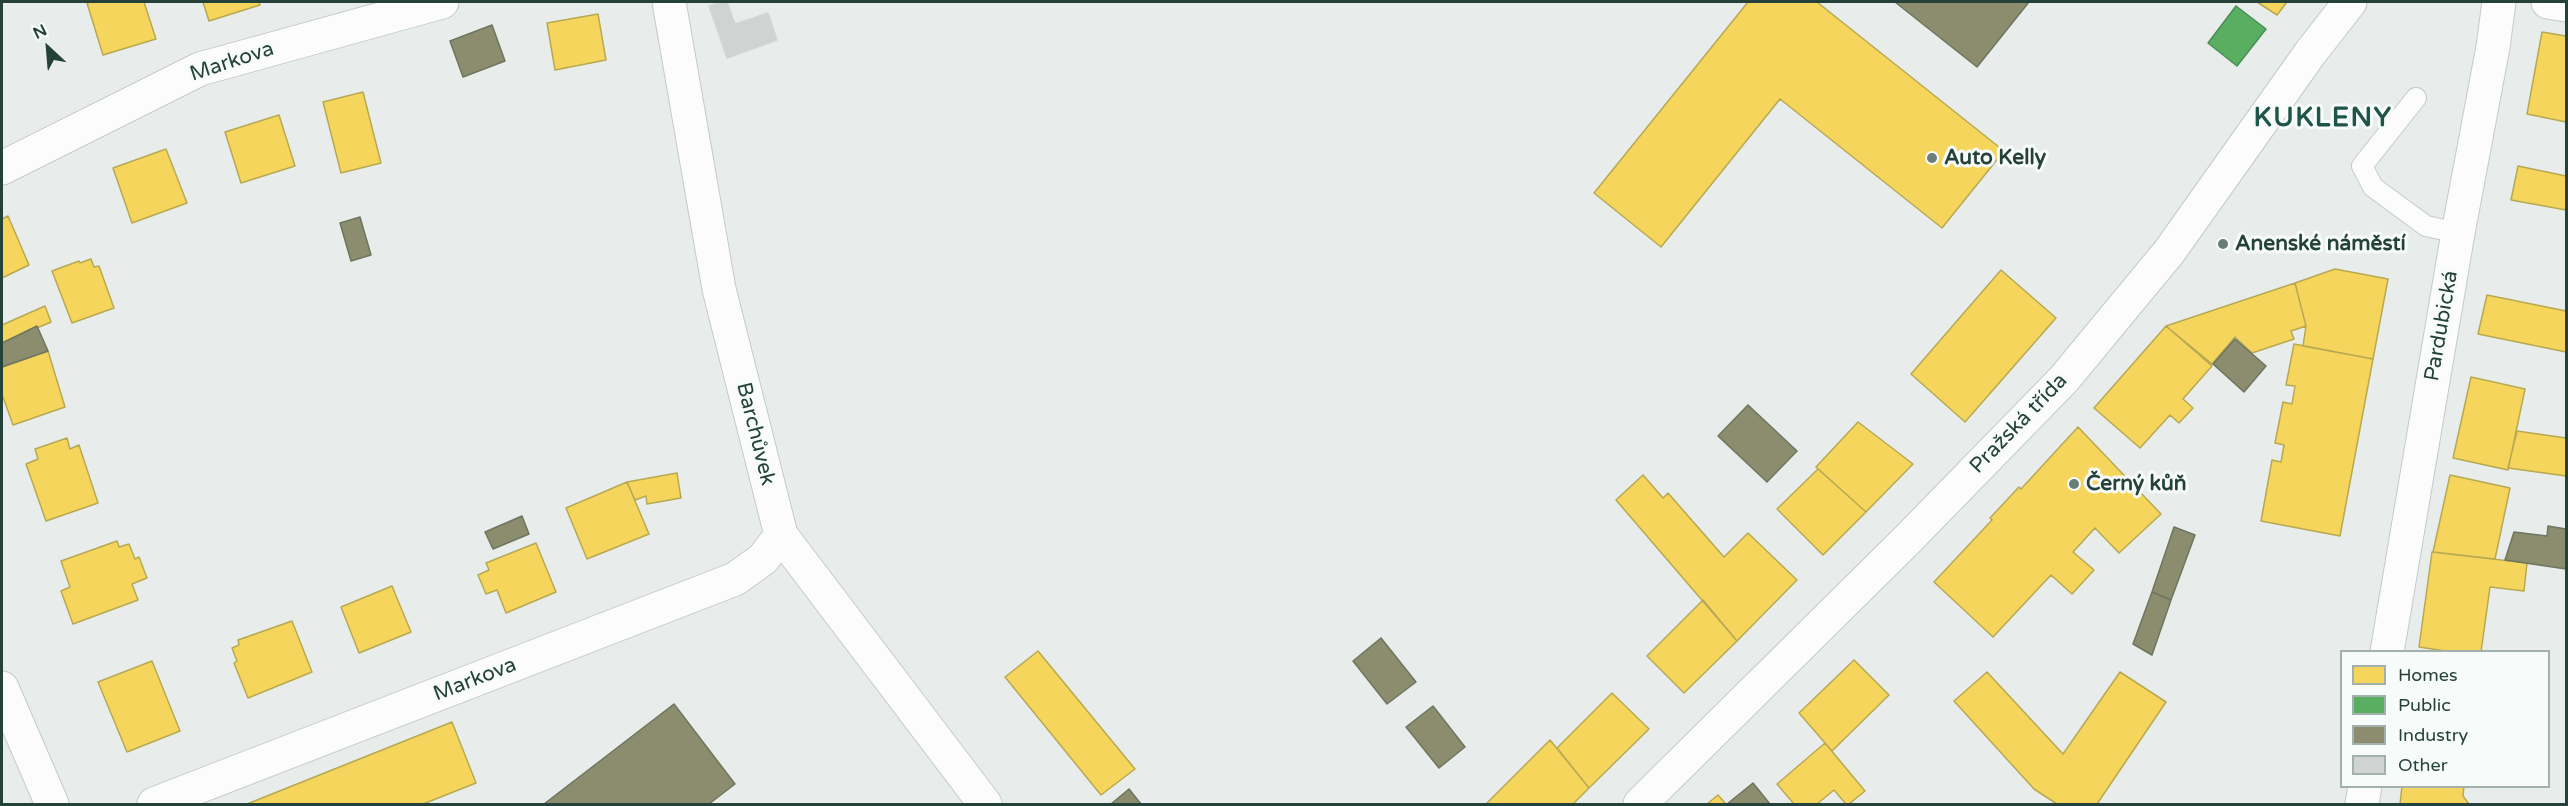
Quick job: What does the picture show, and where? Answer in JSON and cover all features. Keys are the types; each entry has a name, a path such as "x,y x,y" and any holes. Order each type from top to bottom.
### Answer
{"street":[{"name":"Markova","path":"2,168 200,69 442,2"},
{"name":"Barchůvek","path":"669,2 719,289 781,535 985,804"},
{"name":"Pražská třída","path":"1640,804 1908,538 2064,379 2169,252 2311,52 2350,2"},
{"name":"Pardubická","path":"2387,650 2499,2"},
{"path":"2548,2 2566,5"},
{"name":"Markova","path":"154,804 735,579 763,559 781,535"},
{"path":"2,688 52,804"},
{"path":"2362,804 2365,788"}],"lane":[{"path":"2416,98 2361,166 2373,188 2426,226 2458,233"}],"building: Homes":[{"path":"144,2 156,39 103,55 87,3"},
{"path":"203,2 259,2 260,5 209,21"},
{"path":"1748,2 1817,2 2004,151 1942,228 1780,99 1661,247 1594,193"},
{"path":"2257,2 2287,2 2277,15"},
{"path":"598,14 606,60 555,70 547,23"},
{"path":"2542,32 2566,36 2566,122 2527,114"},
{"path":"363,92 381,163 341,173 323,102"},
{"path":"279,115 295,166 241,183 225,132"},
{"path":"166,149 187,203 132,223 113,168"},
{"path":"2518,166 2566,176 2566,210 2511,200"},
{"path":"8,216 29,265 2,278 2,219"},
{"path":"91,259 94,267 99,266 114,308 72,323 52,271"},
{"path":"2335,269 2388,279 2373,359 2303,346 2306,326 2295,283"},
{"path":"2001,270 2056,318 1965,422 1911,374"},
{"path":"2295,283 2306,326 2291,331 2294,339 2252,353 2235,337 2212,364 2166,326"},
{"path":"2487,295 2566,311 2566,352 2478,334"},
{"path":"45,306 51,322 2,343 2,325"},
{"path":"2166,326 2212,366 2183,399 2193,408 2179,423 2170,415 2140,448 2094,408"},
{"path":"2294,344 2373,359 2340,536 2261,521 2272,460 2281,462 2284,445 2275,443 2283,402 2292,404 2295,386 2286,385"},
{"path":"48,351 65,407 13,425 2,398 2,367"},
{"path":"2471,377 2525,389 2508,470 2453,458"},
{"path":"1858,422 1913,464 1866,512 1816,467"},
{"path":"2078,427 2161,514 2119,553 2095,528 2073,552 2094,570 2072,594 2051,575 1993,637 1934,582 1992,520 1990,518 2019,487 2021,489"},
{"path":"2517,431 2566,438 2566,476 2508,468"},
{"path":"67,438 70,449 79,445 98,503 46,521 26,464 38,459 35,449"},
{"path":"1818,469 1866,512 1823,555 1777,509"},
{"path":"677,473 681,498 647,504 646,496 635,500 627,482"},
{"path":"1643,475 1663,498 1668,493 1724,557 1748,533 1797,580 1737,641 1616,500"},
{"path":"2450,475 2510,488 2495,559 2433,552"},
{"path":"627,482 649,534 587,559 566,508"},
{"path":"117,541 119,547 129,544 135,559 139,557 147,578 132,584 138,600 73,624 61,591 70,587 61,561"},
{"path":"536,543 556,592 506,613 497,590 486,594 478,575 489,570 486,563"},
{"path":"2432,552 2527,563 2524,591 2490,587 2481,650 2439,650 2419,647"},
{"path":"392,586 411,632 359,653 341,607"},
{"path":"1703,600 1737,641 1684,693 1647,656"},
{"path":"292,621 312,672 248,698 234,663 237,661 232,648 239,645 238,640"},
{"path":"1038,651 1135,769 1101,795 1005,677"},
{"path":"1854,660 1889,695 1832,751 1799,713"},
{"path":"152,661 180,731 127,752 98,682"},
{"path":"1987,672 2063,754 2120,672 2166,702 2097,804 2057,804 2034,789 1954,701"},
{"path":"1612,693 1649,729 1589,788 1557,748"},
{"path":"452,722 476,783 423,804 247,804"},
{"path":"1550,740 1589,788 1573,804 1486,804"},
{"path":"1825,743 1865,791 1849,804 1846,804 1834,790 1817,804 1794,804 1777,784"},
{"path":"2402,788 2464,788 2463,796 2469,804 2400,804"},
{"path":"1718,795 1726,804 1707,804"}],"building: Public":[{"path":"2236,6 2266,29 2237,66 2208,43"}],"building: Industry":[{"path":"1895,2 2029,2 1977,67"},
{"path":"492,25 505,61 463,77 450,41"},
{"path":"360,217 371,255 351,261 340,223"},
{"path":"37,326 48,351 2,367 2,343"},
{"path":"2235,339 2266,366 2244,392 2213,364"},
{"path":"1748,405 1797,451 1767,482 1718,436"},
{"path":"522,516 529,534 493,549 485,532"},
{"path":"2548,526 2566,529 2566,569 2505,560 2514,532 2547,536"},
{"path":"2174,527 2195,535 2171,600 2152,592"},
{"path":"2152,592 2171,600 2152,655 2133,644"},
{"path":"1381,638 1416,682 1387,704 1353,661"},
{"path":"674,704 735,784 709,804 544,804"},
{"path":"1433,706 1465,747 1439,768 1406,727"},
{"path":"1753,783 1770,804 1727,804"},
{"path":"1129,789 1141,804 1111,804"}],"building: Other":[{"path":"727,2 735,24 768,13 777,40 727,58 709,6"}],"place":[{"name":"Auto Kelly","path":"1932,158"},
{"name":"Anenské náměstí","path":"2223,244"},
{"name":"Černý kůň","path":"2074,484"}],"district":[{"name":"KUKLENY","path":"2323,119"}]}
